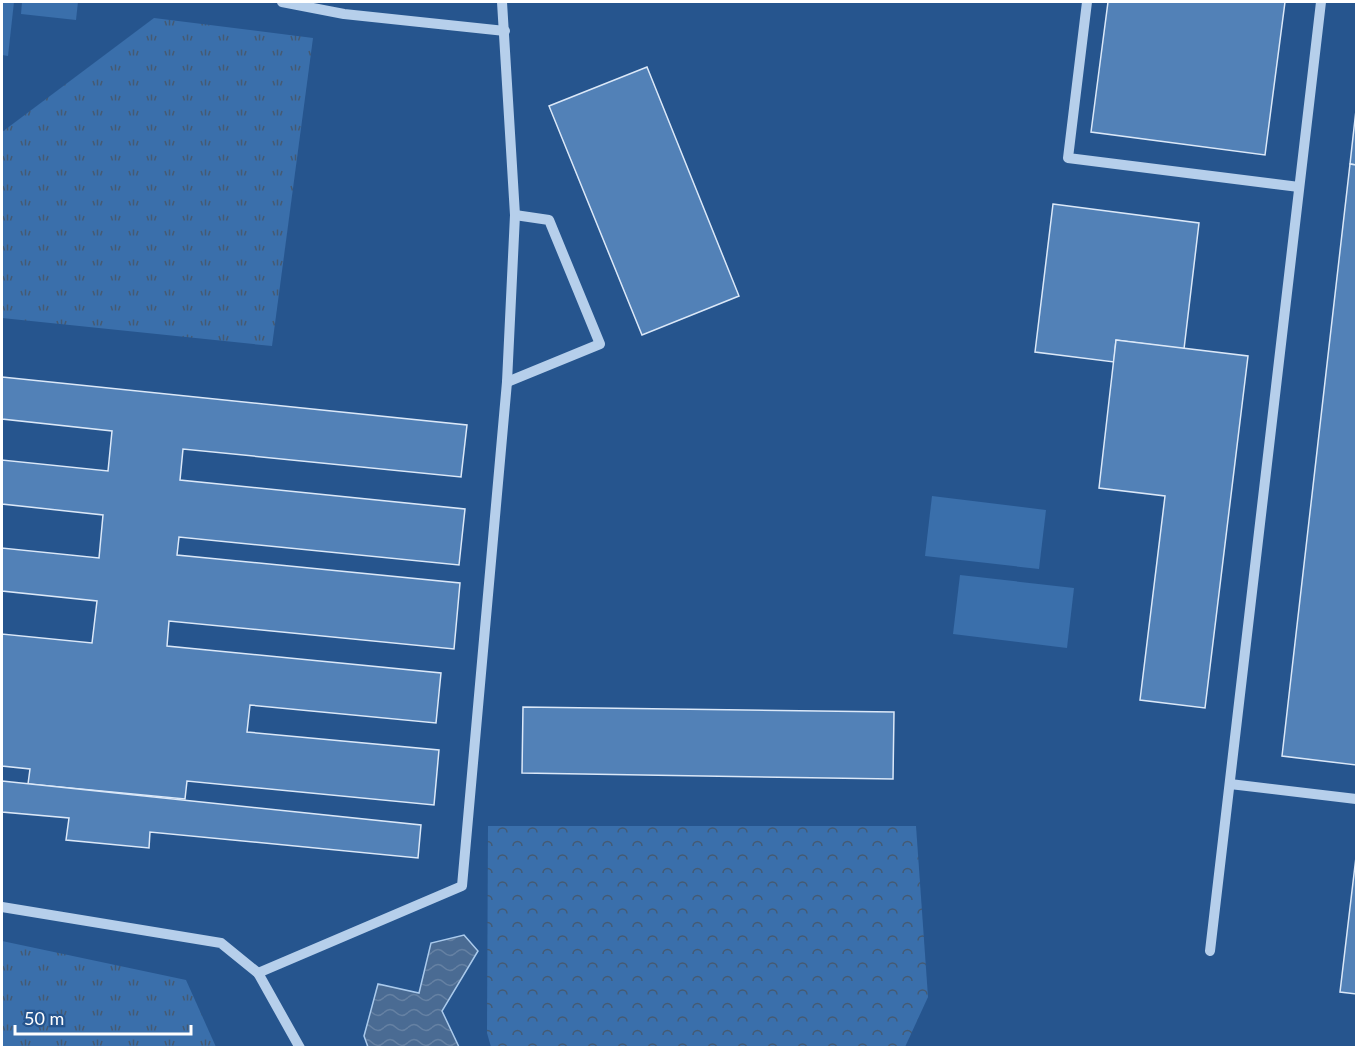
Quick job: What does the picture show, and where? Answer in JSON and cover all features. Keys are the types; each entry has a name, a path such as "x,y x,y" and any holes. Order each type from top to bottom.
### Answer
{"street":[{"path":"282,2 344,14 505,31"},
{"path":"258,973 462,886 507,382 515,214 502,2"},
{"path":"1087,2 1068,159 1299,186"},
{"path":"1210,951 1321,2"},
{"path":"507,382 600,344 549,220 515,214"},
{"path":"1230,784 1356,799"},
{"path":"2,907 221,943 258,973 300,1047"}],"green space":[{"path":"2,2 14,2 8,56 2,55"},
{"path":"22,2 78,2 76,20 21,14"},
{"path":"154,18 313,38 272,346 2,318 2,132"},
{"path":"932,496 1046,510 1039,569 925,556"},
{"path":"960,575 1074,588 1067,648 953,634"},
{"path":"488,826 916,826 928,997 905,1047 491,1047 487,1033"},
{"path":"2,941 186,980 216,1047 2,1047"}],"water":[{"path":"464,935 478,951 442,1011 459,1047 368,1047 364,1036 378,984 419,993 431,943"}],"building":[{"path":"1108,2 1285,2 1265,155 1091,132"},
{"path":"647,67 739,296 642,335 549,106"},
{"path":"1356,110 1356,165 1350,164"},
{"path":"1350,164 1356,165 1356,765 1282,756"},
{"path":"1053,204 1199,223 1184,349 1116,340 1114,362 1035,352"},
{"path":"1116,340 1248,356 1205,708 1140,700 1165,496 1099,488"},
{"path":"2,377 467,425 461,477 183,449 180,480 465,509 459,565 179,537 177,555 460,583 454,649 169,621 167,646 441,673 436,723 250,705 247,732 439,750 434,805 187,781 185,799 28,784 30,769 2,766 2,634 92,643 97,601 2,591 2,548 99,558 103,515 2,504 2,460 108,471 112,431 2,419"},
{"path":"523,707 894,712 893,779 522,773"},
{"path":"2,781 421,825 418,858 150,832 149,848 66,840 69,818 2,812"},
{"path":"1356,857 1356,994 1340,992"}]}
